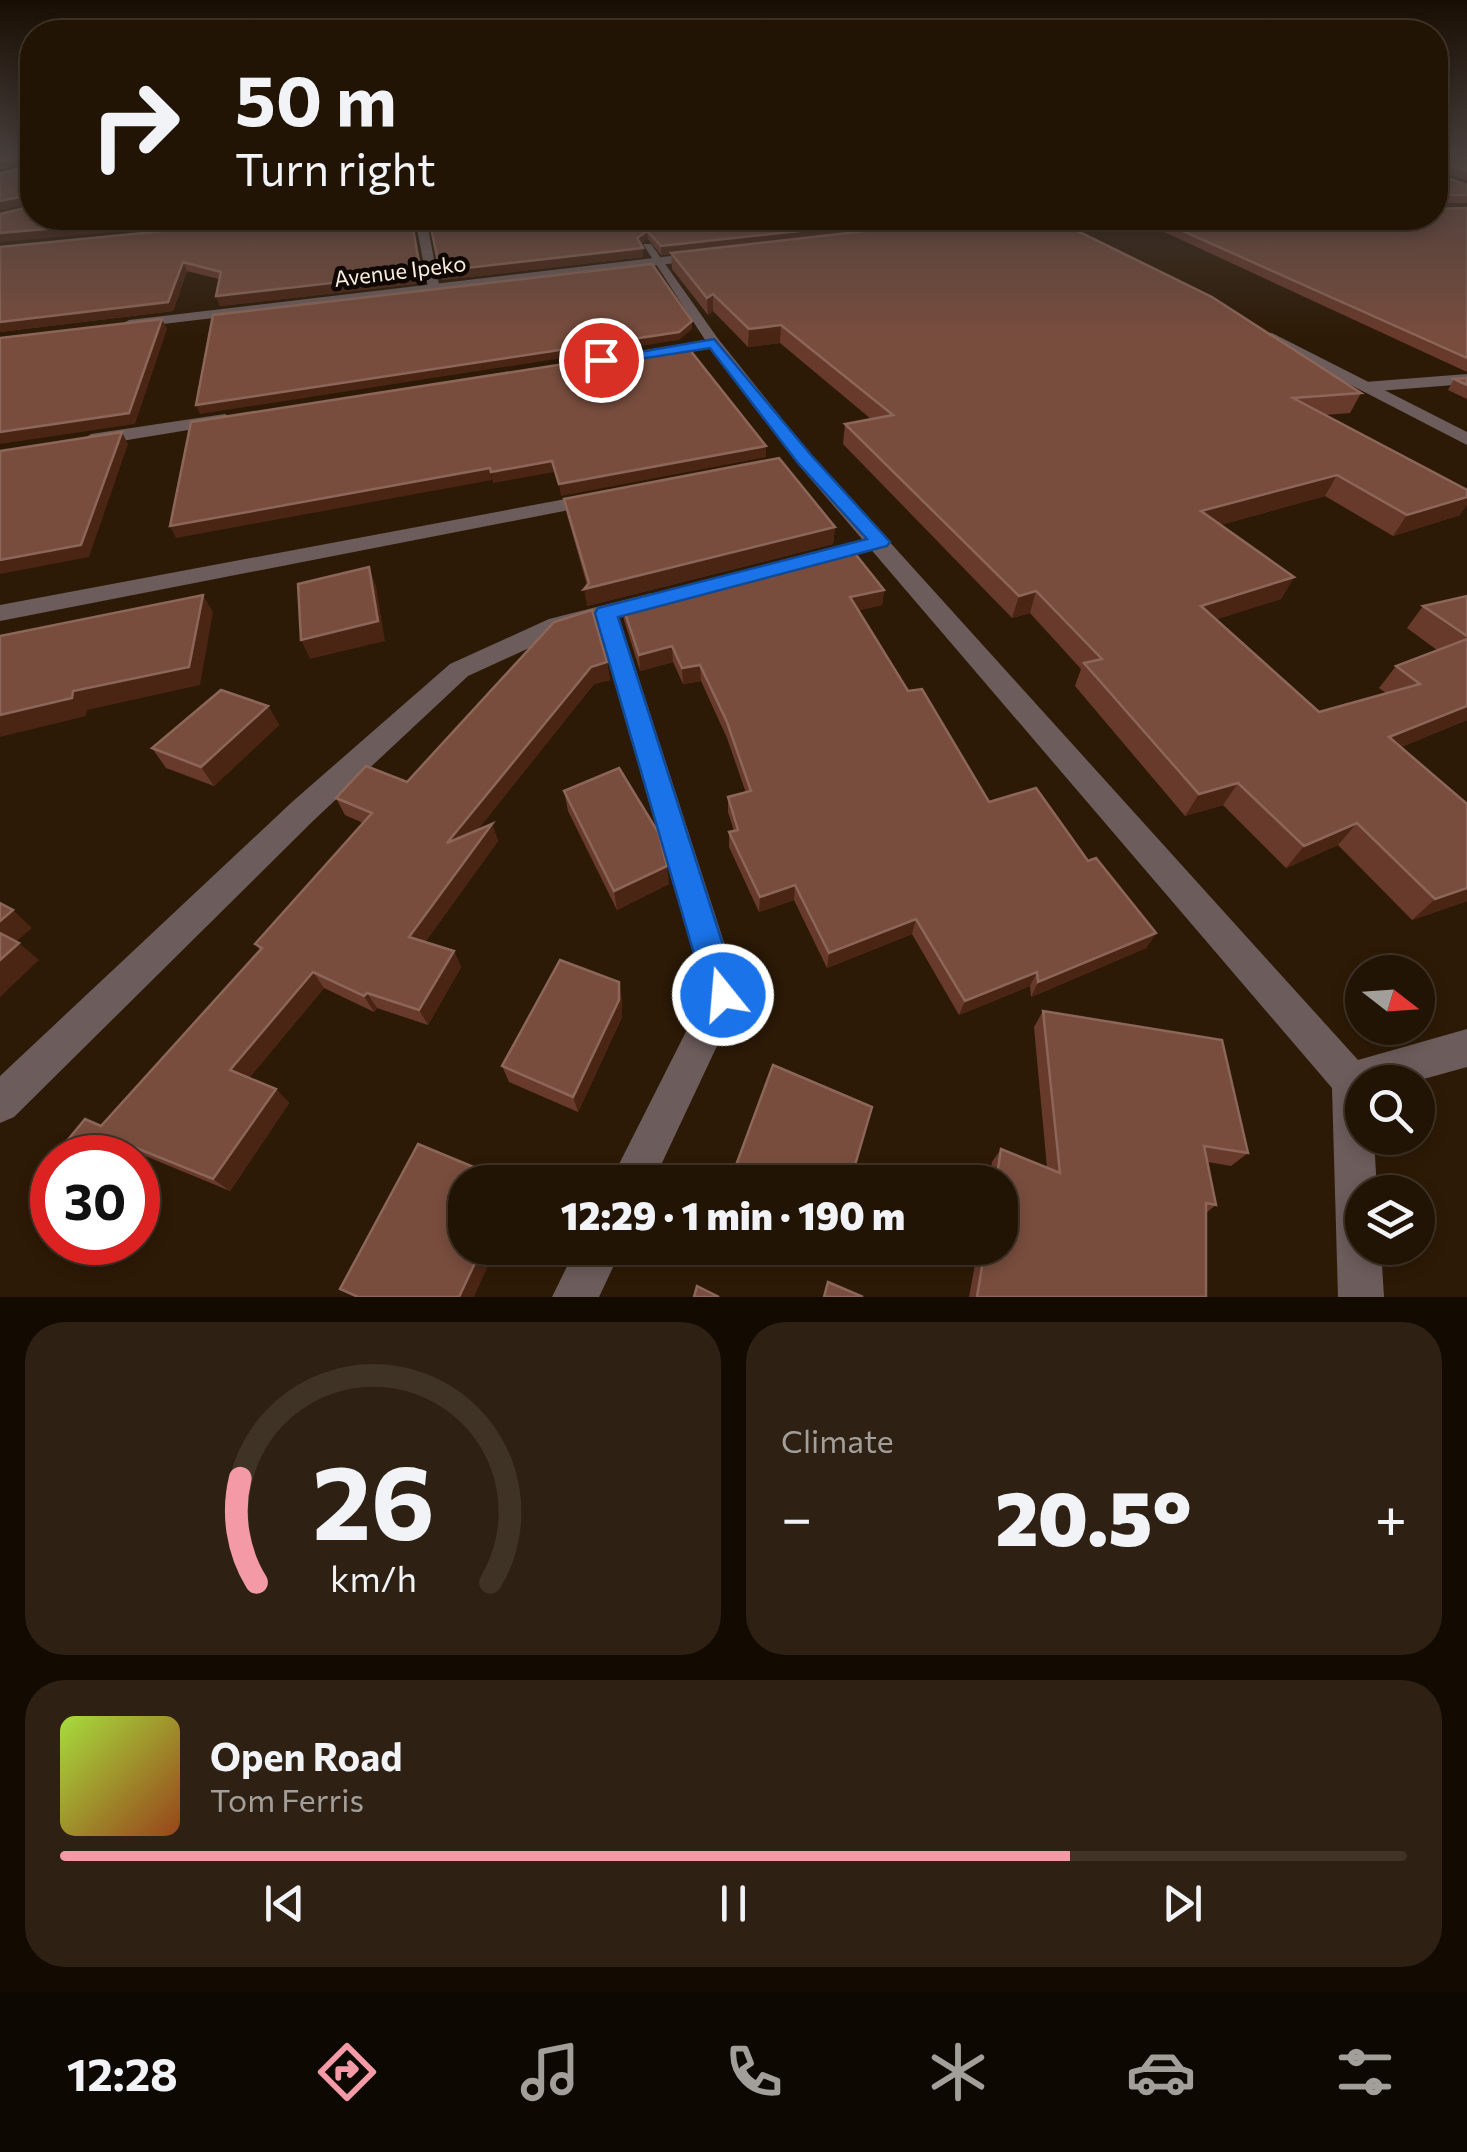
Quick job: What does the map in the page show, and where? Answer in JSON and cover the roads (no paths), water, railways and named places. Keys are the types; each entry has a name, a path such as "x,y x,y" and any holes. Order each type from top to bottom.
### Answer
{"street":[{"path":"423,230 433,279"},
{"name":"Avenue Ipeko","path":"118,326 433,279 653,255 700,241"},
{"path":"653,255 704,344 795,461 880,542 1345,1074"},
{"name":"Avenue Ipeko","path":"530,261 712,255"},
{"name":"Avenue Ipeko","path":"412,274 433,279 451,270"},
{"path":"1245,325 1467,439"},
{"path":"1365,387 1467,379"},
{"path":"77,442 251,415"},
{"path":"0,613 628,493"},
{"path":"843,551 880,542"},
{"path":"0,1103 303,810 458,670 558,625 679,594"},
{"path":"606,613 723,995 639,1165"},
{"path":"1407,1065 1467,1048"},
{"path":"1354,1155 1361,1297"},
{"path":"576,1297 592,1265"}]}
